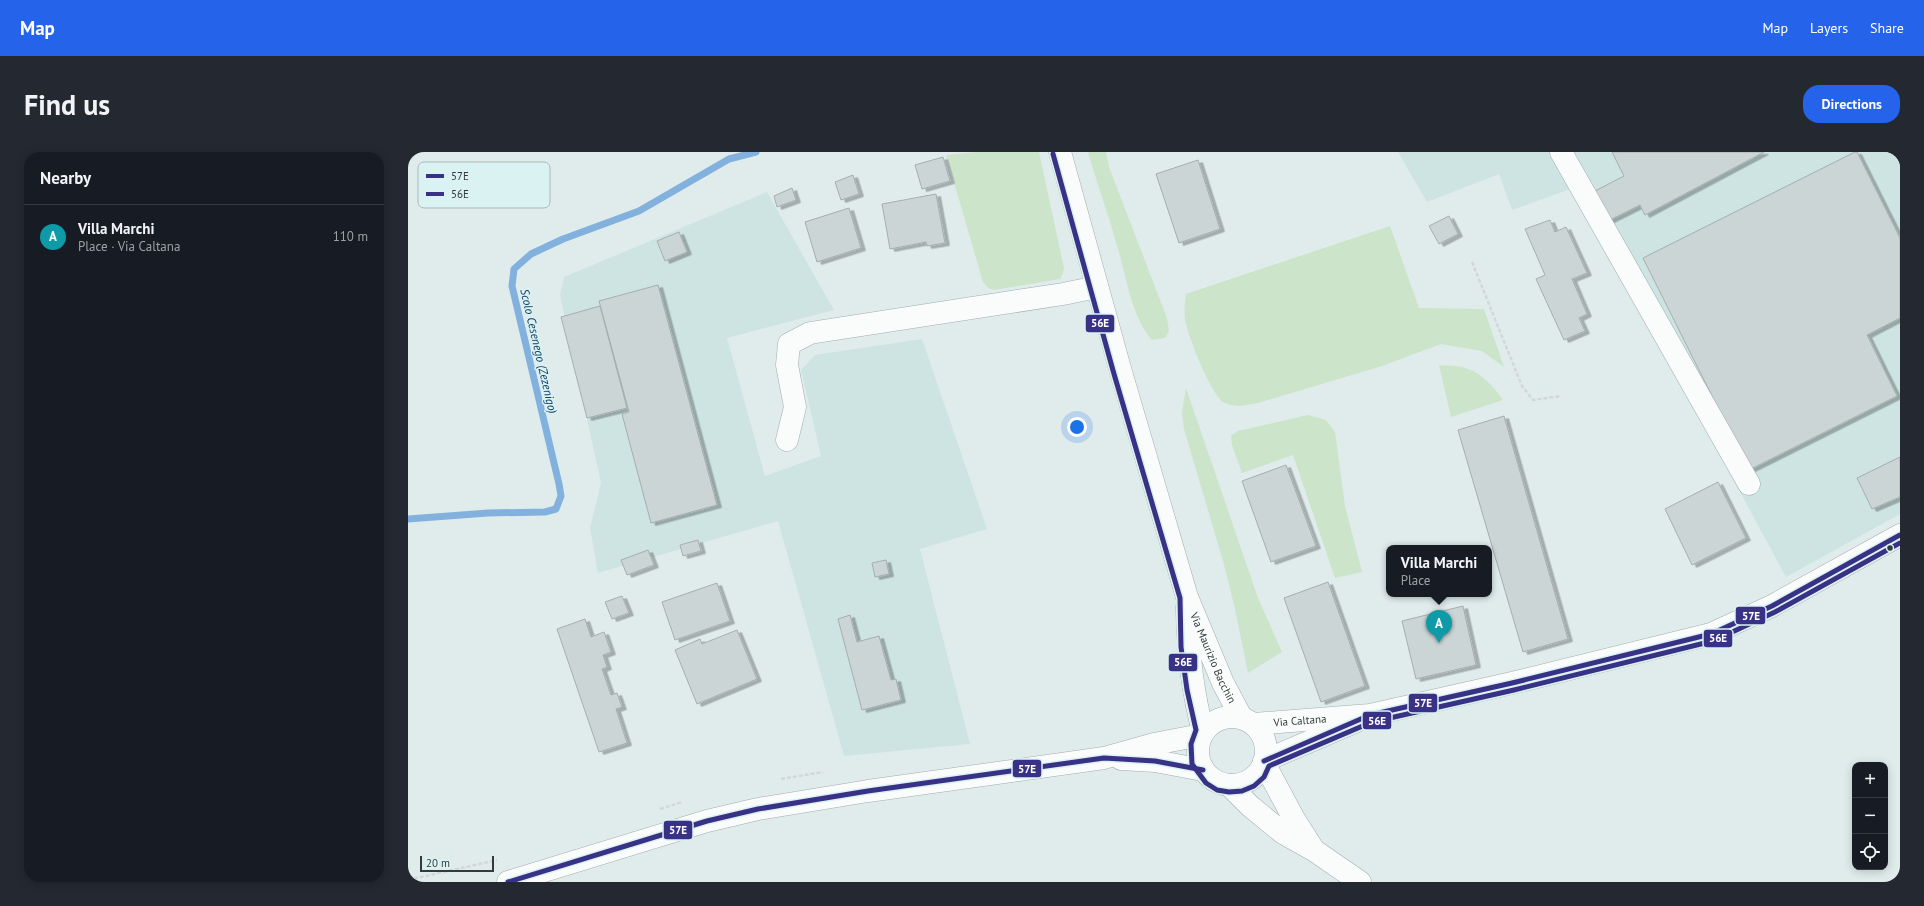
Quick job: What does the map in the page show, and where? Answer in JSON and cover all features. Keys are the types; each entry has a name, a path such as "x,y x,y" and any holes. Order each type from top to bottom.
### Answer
{"main road":[{"path":"1561,152 1749,484"},
{"name":"Via Maurizio Bacchin","path":"1060,153 1097,287 1187,597 1223,683 1247,721"},
{"path":"787,440 795,407 787,365 789,344 810,333 1063,294 1097,287"},
{"name":"Via Caltana","path":"1264,762 1370,716 1711,634 1772,606 1900,534"},
{"name":"Via Maurizio Bacchin","path":"1187,597 1188,646 1202,733"},
{"path":"1228,785 1240,784 1250,780 1258,773 1264,762 1266,753 1264,737 1247,721 1230,716 1220,718 1210,724 1202,733 1197,753 1203,770 1210,778 1228,785 1283,834 1315,851 1360,882"},
{"name":"Via Caltana","path":"1247,721 1370,716"},
{"path":"508,882 707,821 758,809 868,791 1104,758 1154,744 1202,733"},
{"path":"1104,758 1155,762 1203,770"},
{"path":"1264,762 1294,820 1315,851"}],"path":[{"path":"1472,262 1522,386 1533,400 1561,396"}],"shaded area":[{"path":"1398,152 1900,152 1900,514 1786,577 1573,188 1512,210 1499,174 1427,202"},
{"path":"767,192 834,310 727,338 765,476 821,456 801,370 815,355 922,339 987,529 920,549 970,744 844,756 778,521 598,573 590,528 601,483 560,295 564,277"}],"green space":[{"path":"977,152 1039,152 1064,268 1060,279 994,290 988,288 983,282 946,155"},
{"path":"1088,152 1106,152 1109,167 1167,318 1169,331 1165,338 1152,340 1134,308"},
{"path":"1390,226 1419,308 1484,309 1504,367 1482,351 1441,344 1382,366 1258,403 1242,406 1229,405 1220,399 1207,378 1190,338 1185,319 1186,294"},
{"path":"1439,365 1462,367 1482,376 1496,390 1503,400 1451,417"},
{"path":"1186,388 1258,598 1282,652 1248,673 1235,609 1223,561 1184,429 1182,413"},
{"path":"1308,415 1326,420 1335,432 1345,506 1362,572 1335,578 1293,455 1242,473 1232,445 1231,436 1238,431"}],"building":[{"path":"1612,152 1764,152 1645,215 1640,205 1608,221 1593,192 1624,176"},
{"path":"1857,152 1900,238 1900,318 1867,335 1897,396 1749,470 1643,258"},
{"path":"943,157 950,181 922,189 915,165"},
{"path":"1198,160 1220,229 1179,243 1156,174"},
{"path":"853,175 859,194 841,200 835,182"},
{"path":"792,188 796,200 777,207 774,196"},
{"path":"936,194 945,243 927,246 926,242 890,249 882,204"},
{"path":"849,208 861,248 817,262 805,222"},
{"path":"1449,216 1458,234 1439,244 1429,226"},
{"path":"1550,220 1555,232 1566,227 1587,273 1572,279 1587,314 1579,318 1585,331 1564,340 1536,279 1545,275 1525,229"},
{"path":"679,232 687,252 665,261 657,241"},
{"path":"658,285 717,505 651,523 622,414 629,412 599,301"},
{"path":"600,306 627,408 587,418 561,317"},
{"path":"1504,416 1568,639 1523,652 1458,430"},
{"path":"1900,457 1900,497 1872,509 1857,478"},
{"path":"1286,465 1316,546 1271,562 1242,481"},
{"path":"1718,482 1746,538 1692,565 1665,509"},
{"path":"698,540 701,551 683,556 680,545"},
{"path":"648,550 654,565 627,575 621,560"},
{"path":"886,560 889,574 875,577 872,563"},
{"path":"1328,582 1365,686 1321,702 1284,598"},
{"path":"717,583 730,621 675,640 662,602"},
{"path":"622,596 629,613 612,619 605,602"},
{"path":"1463,606 1476,665 1416,679 1402,621"},
{"path":"850,615 857,642 879,636 891,680 896,679 901,700 862,710 838,619"},
{"path":"585,619 591,637 604,632 611,652 603,655 607,667 602,669 611,695 617,693 622,707 616,709 627,743 599,752 557,629"},
{"path":"737,630 757,679 697,704 675,650 700,639 702,644"}],"waterway":[{"name":"Scolo Cesenego (Zezenigo)","path":"408,519 488,513 545,512 556,509 561,496 559,484 512,286 514,269 531,254 563,239 639,211 729,159 756,152"}],"transit line":[{"name":"56E","path":"1053,154 1114,374 1180,598 1181,647 1187,690 1196,730 1191,744 1192,764 1206,783 1217,790 1229,792 1242,791 1254,786 1264,777 1269,766 1372,722 1514,690 1713,641 1775,612 1900,543"},
{"name":"57E","path":"1264,761 1370,715 1512,683 1711,634 1772,606 1900,535"},
{"name":"57E","path":"508,882 707,821 758,809 868,791 1104,758 1155,761 1203,770"}],"place":[{"name":"Villa Marchi","path":"1439,643"}]}
